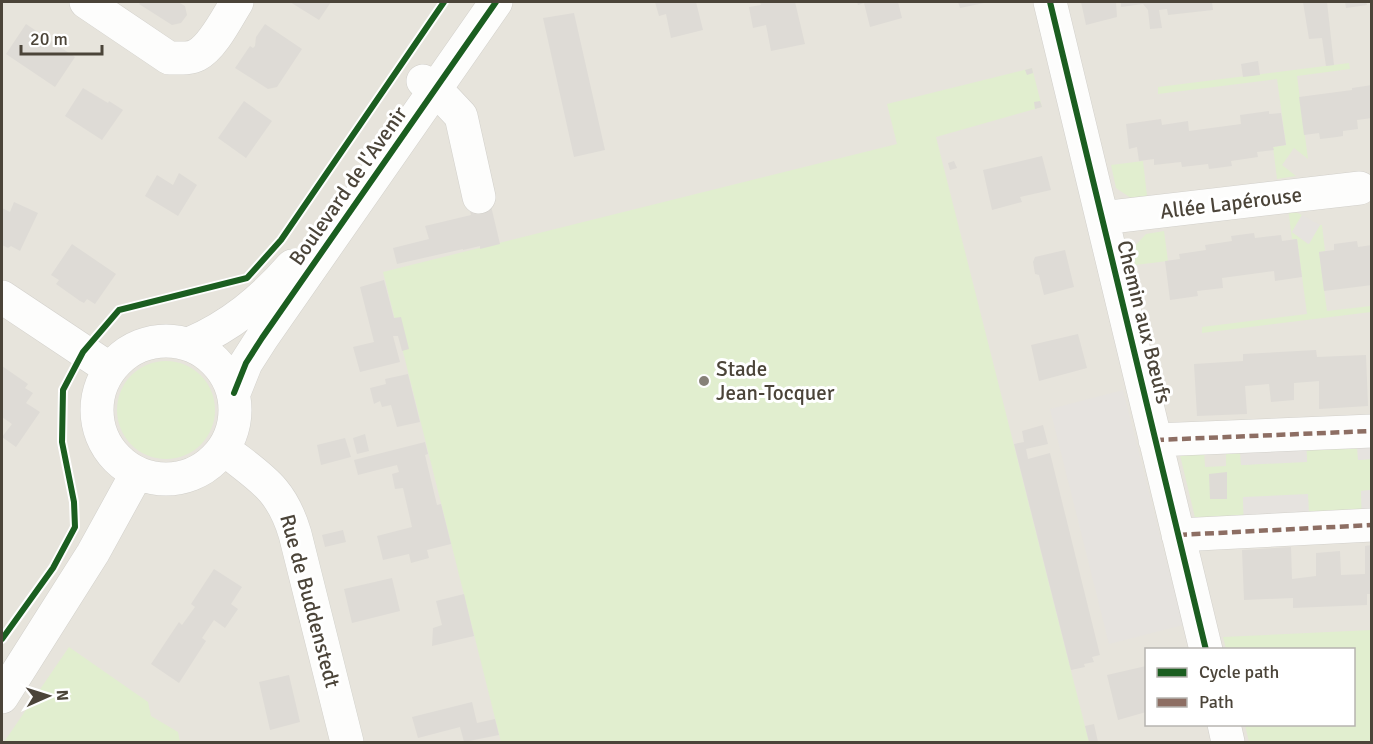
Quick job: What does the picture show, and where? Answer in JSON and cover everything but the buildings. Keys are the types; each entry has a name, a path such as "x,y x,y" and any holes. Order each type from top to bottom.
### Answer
{"street":[{"path":"86,2 169,58 197,56 208,46 237,2"},
{"name":"Boulevard de l'Avenir","path":"234,393 246,363 429,86 477,2"},
{"name":"Boulevard de l'Avenir","path":"189,344 251,308 274,286 314,239 495,2"},
{"name":"Chemin aux Bœufs","path":"1050,2 1206,648"},
{"path":"429,86 461,116 479,197"},
{"name":"Allée Lapérouse","path":"1102,218 1360,188"},
{"path":"2,297 110,369"},
{"path":"166,340 189,344 216,362 225,372 234,393 235,421 231,435 224,449 206,467 181,478 159,479 137,473 115,457 99,429 97,406 102,385 110,369 121,357 144,344 166,340"},
{"path":"1155,440 1371,431"},
{"name":"Rue de Buddenstedt","path":"224,449 273,489 286,506 347,742"},
{"path":"2,697 93,553 137,473"},
{"path":"1178,535 1371,525"},
{"path":"1224,726 1228,742"}],"shaded area":[{"path":"2,2 1371,2 1371,742 2,742"},
{"path":"1302,215 1320,225 1309,244 1292,232"},
{"path":"1123,390 1183,625 1109,644 1050,409"},
{"path":"1371,440 1371,459 1358,460 1357,441"},
{"path":"1306,444 1307,462 1241,465 1240,447"},
{"path":"1371,490 1371,517 1362,518 1361,491"},
{"path":"1308,494 1309,520 1244,523 1243,497"}],"green space":[{"path":"1349,63 1350,69 1297,76 1308,159 1294,148 1282,165 1296,176 1277,179 1273,147 1286,145 1277,79 1158,94 1158,87"},
{"name":"Stade Jean-Tocquer","path":"1032,68 1042,107 936,137 1089,742 501,742 383,272 897,144 887,104"},
{"path":"1143,161 1147,196 1131,198 1116,188 1111,165"},
{"path":"1288,208 1302,215 1292,232 1308,244 1322,225 1325,251 1319,252 1327,311 1371,306 1371,312 1202,333 1202,327 1307,314 1297,239 1292,239"},
{"path":"1164,231 1168,261 1135,265 1132,249 1146,234"},
{"path":"166,361 185,365 201,375 211,391 215,410 211,429 201,445 185,455 166,459 147,455 131,445 121,429 117,410 121,391 131,375 147,365"},
{"path":"1357,441 1358,460 1371,459 1371,490 1361,491 1362,518 1309,520 1308,495 1243,498 1244,523 1197,526 1179,451 1204,449 1205,467 1226,466 1226,448 1240,447 1241,465 1307,461 1306,444"},
{"path":"1371,630 1371,742 1249,742 1245,726 1355,726 1355,648 1226,648 1223,637"},
{"path":"69,647 148,702 151,716 178,732 180,742 4,742"}],"marked path":[{"path":"1155,440 1372,431"},
{"path":"1178,535 1372,525"}],"cycle path":[{"path":"2,639 53,568 75,527 74,502 62,442 63,390 83,352 119,310 247,278 281,240 444,2"},
{"path":"234,393 246,363 262,338 496,2"},
{"path":"1050,2 1206,648"}],"place":[{"name":"Stade Jean-Tocquer","path":"704,381"}]}
